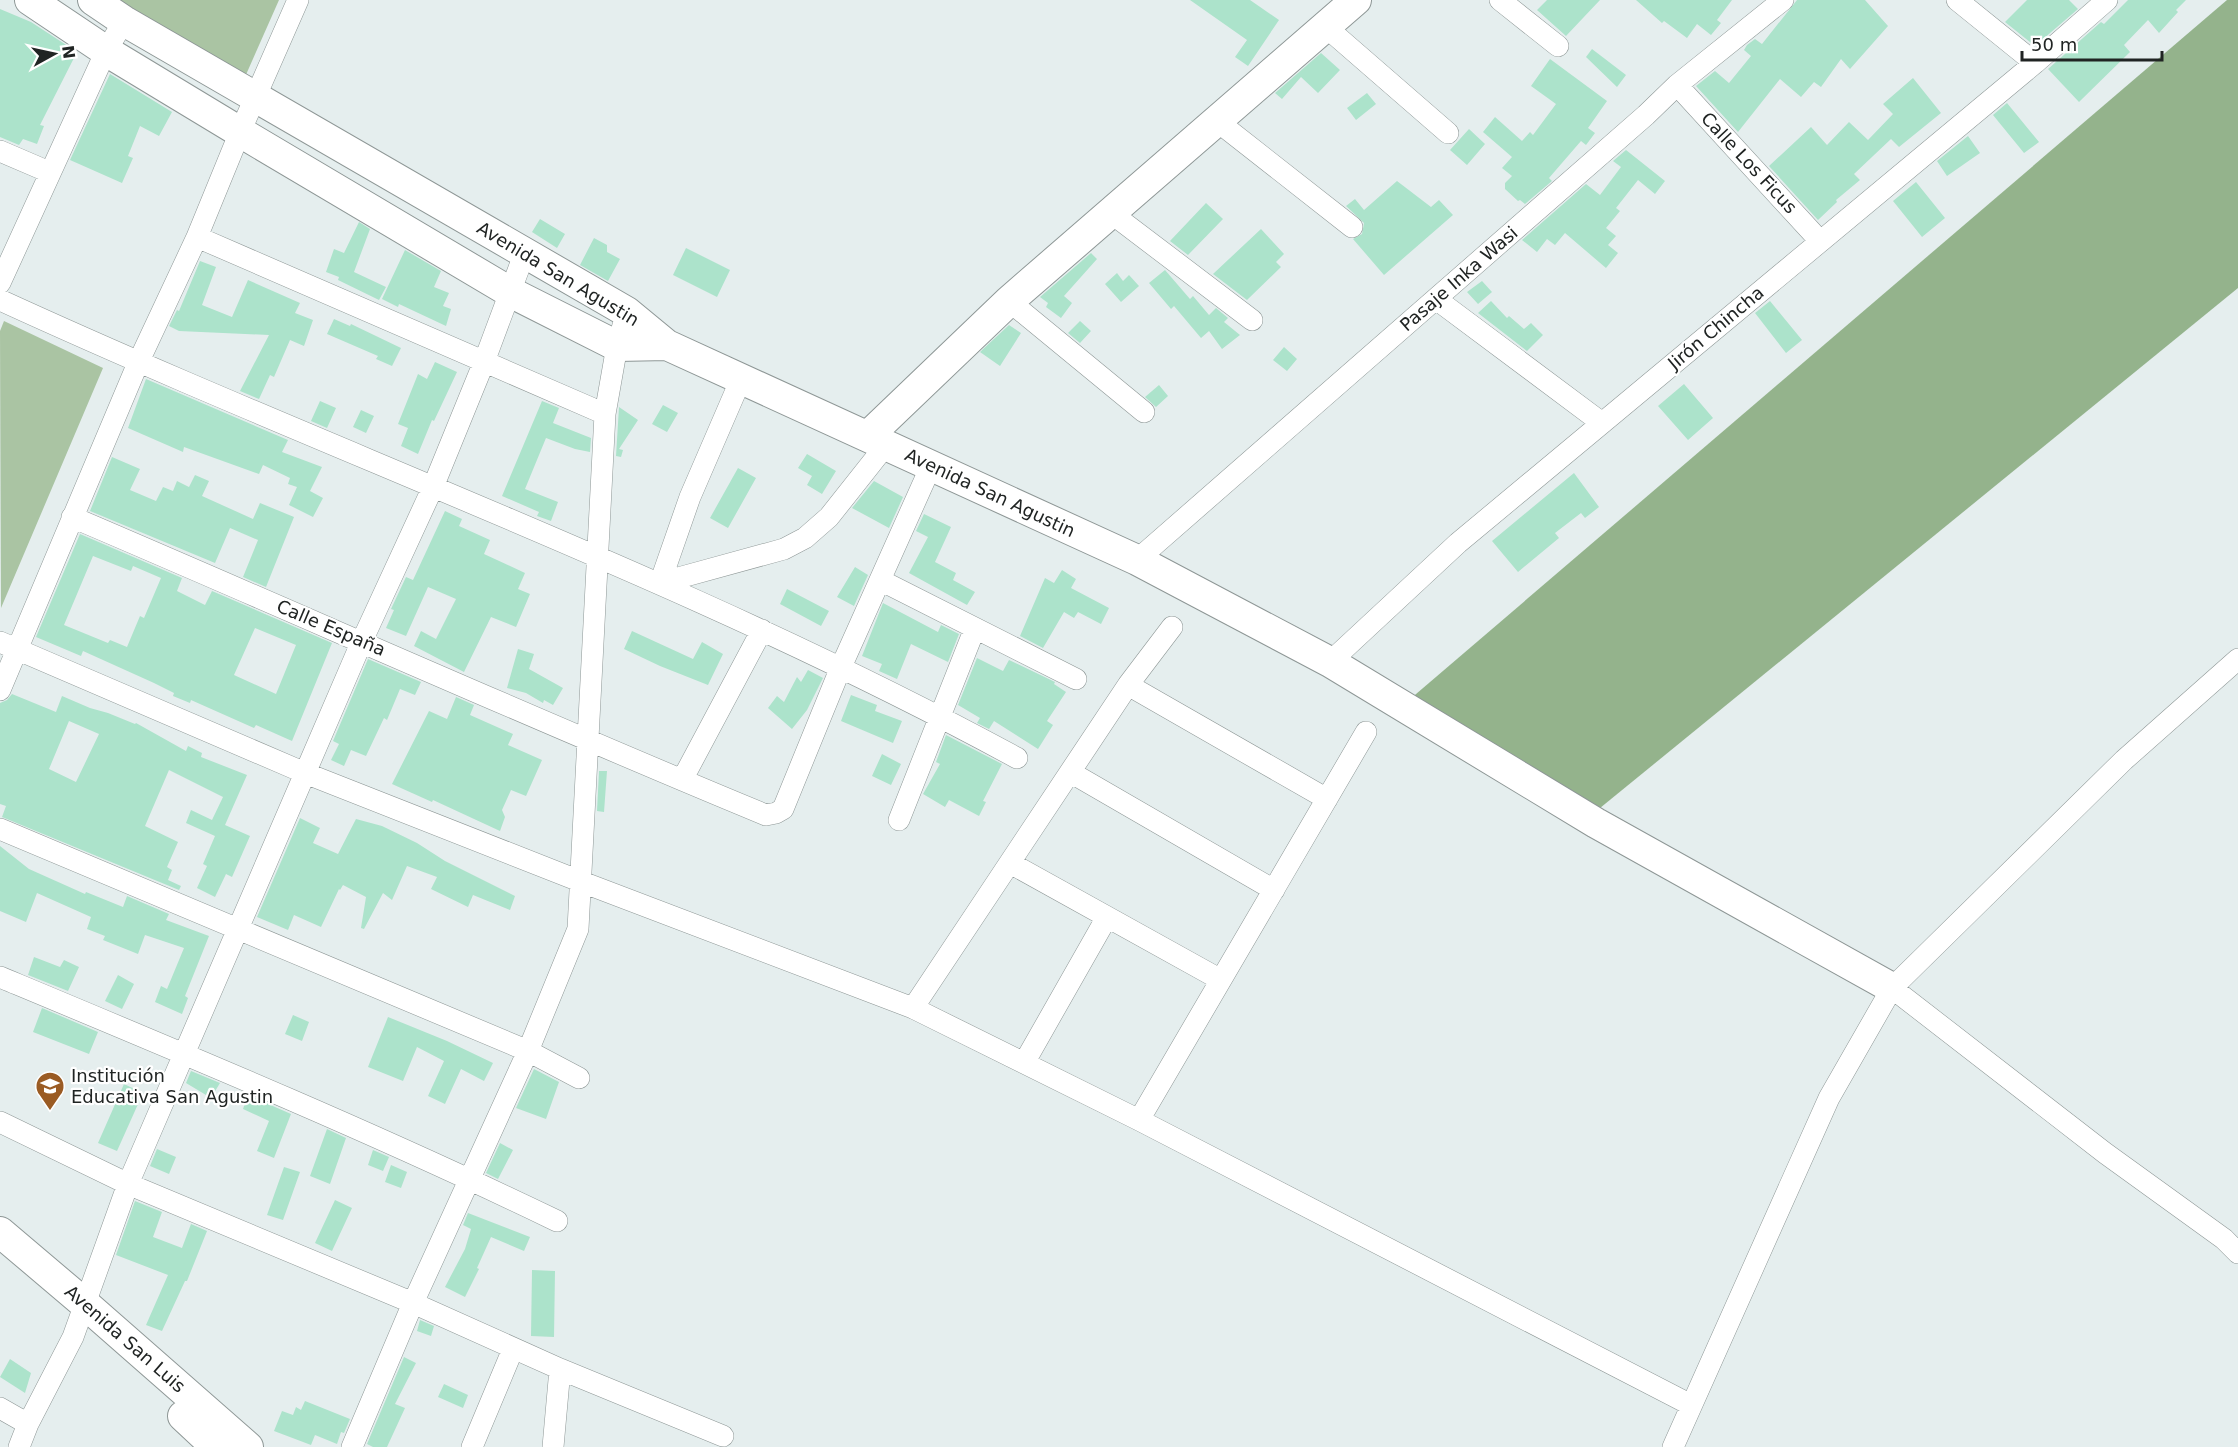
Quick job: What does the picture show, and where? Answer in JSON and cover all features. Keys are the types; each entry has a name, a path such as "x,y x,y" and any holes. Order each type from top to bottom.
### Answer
{"street":[{"name":"Avenida San Agustin","path":"30,0 106,51 510,292 617,345"},
{"name":"Avenida San Agustin","path":"93,0 124,21 627,312 667,345 1137,560 1330,662 1596,823 1892,988"},
{"path":"0,690 9,647 72,517 138,363 197,237 298,0"},
{"path":"660,583 784,549 805,538 829,517 877,441 1009,301 1356,0"},
{"path":"1500,0 1558,46"},
{"name":"Pasaje Inka Wasi","path":"1137,560 1677,85 1783,0"},
{"path":"1957,0 2035,63"},
{"name":"Jirón Chincha","path":"1330,662 1458,543 2035,63 2107,0"},
{"path":"0,283 106,51 124,21"},
{"path":"1326,27 1448,133"},
{"name":"Calle Los Ficus","path":"1677,85 1820,240"},
{"path":"1217,121 1352,227"},
{"path":"0,151 49,172"},
{"path":"1111,213 1252,320"},
{"path":"197,237 605,414"},
{"path":"19,1447 28,1424 73,1337 128,1184 362,641 433,487 484,362 525,252"},
{"path":"1436,298 1602,423"},
{"path":"0,300 138,363 660,583 841,667 1017,758"},
{"path":"1009,301 1144,412"},
{"path":"352,1447 413,1303 528,1051 578,929 605,414 617,345 627,312"},
{"path":"617,345 667,345"},
{"path":"660,583 690,497 741,379"},
{"name":"Calle España","path":"72,517 362,641 587,741 766,815 783,809 841,667 931,466"},
{"path":"880,580 1076,679"},
{"path":"913,1008 1128,685 1172,627"},
{"path":"899,820 975,628"},
{"path":"682,780 762,630"},
{"path":"9,647 305,772 582,882 913,1008 1139,1120 1691,1405"},
{"path":"1673,1447 1829,1098 1892,988 2124,760 2238,659"},
{"path":"1128,685 1327,799"},
{"path":"1139,1120 1366,732"},
{"path":"1070,772 1274,890"},
{"path":"0,829 528,1051 579,1078"},
{"path":"1010,863 1221,980"},
{"path":"1024,1063 1107,917"},
{"path":"0,977 184,1054 469,1179 557,1221"},
{"path":"1892,988 2105,1153 2224,1239 2238,1253"},
{"path":"0,1122 128,1184 413,1303 560,1369 723,1436"},
{"name":"Avenida San Luis","path":"0,1232 216,1447"},
{"name":"Avenida San Luis","path":"0,1252 82,1312 248,1447"},
{"path":"472,1447 513,1348"},
{"path":"554,1447 560,1369"},
{"path":"0,1408 28,1424"}],"green space":[{"path":"111,0 279,0 241,86"},
{"path":"2227,0 2238,0 2238,288 1589,817 1402,706"},
{"path":"4,321 103,368 1,608 0,331"}],"building":[{"path":"1190,0 1250,0 1279,20 1248,66 1235,57 1247,40"},
{"path":"1547,0 1600,0 1566,36 1537,10"},
{"path":"1636,0 1732,0 1717,20 1721,23 1711,35 1697,24 1687,38 1664,21 1662,23"},
{"path":"1797,0 1865,0 1888,26 1850,69 1841,59 1821,87 1814,82 1801,97 1780,79 1738,132 1696,86 1715,71 1729,83 1751,56 1744,50 1747,45 1755,39 1762,44"},
{"path":"2027,0 2069,0 2078,9 2035,46 2005,22"},
{"path":"2128,0 2186,0 2159,33 2148,20 2124,45 2130,52 2079,102 2048,69 2101,22 2104,24"},
{"path":"0,9 31,22 77,52 40,125 44,126 37,144 23,139 19,145 0,137"},
{"path":"1592,49 1626,75 1617,87 1586,57"},
{"path":"1321,53 1340,70 1318,93 1301,77 1282,99 1275,93"},
{"path":"1550,59 1607,101 1588,128 1595,133 1586,145 1581,141 1549,178 1552,181 1525,204 1505,189 1505,183 1512,176 1502,168 1512,157 1483,132 1495,117 1522,141 1530,132 1533,135 1556,104 1531,86"},
{"path":"110,74 172,112 159,136 140,126 128,156 133,158 122,183 70,160"},
{"path":"1913,78 1941,113 1899,147 1891,139 1854,174 1860,180 1836,200 1837,202 1818,220 1769,166 1811,127 1827,145 1849,122 1868,140 1893,114 1883,104"},
{"path":"1367,93 1376,104 1356,120 1347,108"},
{"path":"2007,103 2039,142 2024,153 1993,115"},
{"path":"1469,129 1485,144 1467,165 1450,150"},
{"path":"1968,136 1980,153 1947,176 1937,161"},
{"path":"1626,150 1665,181 1655,194 1638,180 1616,208 1620,211 1606,228 1616,236 1608,245 1618,253 1606,268 1565,233 1555,245 1547,239 1537,252 1522,240 1586,184 1600,195 1621,167 1613,161"},
{"path":"1397,181 1431,207 1439,200 1453,215 1384,275 1353,239 1362,234 1364,223 1346,206 1355,199 1364,210"},
{"path":"1916,182 1945,218 1922,237 1893,201"},
{"path":"1206,203 1223,219 1188,255 1170,241"},
{"path":"540,219 565,234 557,248 532,232"},
{"path":"359,222 370,229 354,272 386,287 379,300 326,272 334,249 344,253"},
{"path":"1261,229 1284,254 1276,262 1281,267 1247,300 1213,274"},
{"path":"594,238 607,245 607,252 620,259 608,281 580,265"},
{"path":"686,248 730,270 717,297 673,275"},
{"path":"405,250 441,271 434,287 449,293 443,306 451,309 446,326 399,304 398,307 382,299"},
{"path":"1091,253 1097,259 1064,296 1072,303 1061,318 1046,307 1048,303 1040,297"},
{"path":"200,261 216,267 202,305 232,317 248,280 300,303 295,313 313,320 304,346 290,340 274,377 270,375 259,399 240,391 269,335 179,331 169,326 177,310 179,311"},
{"path":"1165,270 1190,299 1193,296 1209,315 1216,308 1228,318 1224,322 1240,335 1222,349 1209,331 1201,338 1174,306 1171,309 1149,283"},
{"path":"1117,273 1123,281 1129,275 1139,286 1121,302 1105,284"},
{"path":"1482,281 1492,292 1478,304 1467,292"},
{"path":"1491,301 1507,318 1509,316 1524,329 1531,323 1543,335 1527,351 1478,313"},
{"path":"1770,301 1802,340 1786,353 1755,313"},
{"path":"334,319 350,326 351,324 401,348 392,366 376,359 378,356 327,334"},
{"path":"1080,321 1091,331 1080,343 1068,333"},
{"path":"1009,325 1021,333 1000,366 980,352"},
{"path":"1284,347 1297,359 1287,371 1273,360"},
{"path":"435,362 457,372 434,421 432,420 418,454 401,446 408,428 398,424 418,374 427,379"},
{"path":"146,379 288,440 282,452 322,467 310,491 323,498 313,517 289,505 297,487 288,484 290,478 263,465 259,474 184,447 183,452 128,428"},
{"path":"1684,384 1713,418 1688,440 1658,406"},
{"path":"1159,385 1168,396 1156,407 1145,397"},
{"path":"320,401 336,408 327,428 311,421"},
{"path":"542,401 559,408 553,423 591,438 590,452 546,438 525,489 558,502 551,521 537,516 539,512 502,496"},
{"path":"663,405 678,413 667,432 652,424"},
{"path":"619,407 638,420 619,449 623,450 621,457 616,456"},
{"path":"361,410 374,416 366,433 353,427"},
{"path":"807,454 836,471 822,494 807,485 812,476 798,468"},
{"path":"112,457 140,469 130,490 156,501 163,487 173,491 177,481 189,487 195,475 209,481 202,496 253,519 260,503 294,517 266,587 243,577 258,540 230,528 215,563 90,511"},
{"path":"738,468 756,478 728,528 710,518"},
{"path":"1574,473 1599,507 1585,518 1581,513 1555,533 1559,538 1518,572 1492,541"},
{"path":"874,481 903,497 889,528 852,508"},
{"path":"445,511 462,519 459,526 490,540 484,554 525,573 518,589 530,594 516,627 491,617 464,672 414,646 421,631 436,639 456,599 428,587 406,636 386,628 394,610 391,609 406,577 413,580"},
{"path":"924,514 951,527 935,562 956,573 953,580 975,592 967,605 909,573 928,537 916,531"},
{"path":"80,534 182,578 177,591 205,605 212,591 332,643 292,741 256,725 254,728 191,700 190,703 173,696 174,693 154,683 83,651 81,656 36,637","holes":["93,556 131,571 133,566 161,578 144,618 140,616 127,647 110,640 108,643 64,625","255,628 296,645 276,694 234,675"]},
{"path":"855,567 868,575 854,606 837,597"},
{"path":"1062,570 1076,579 1071,588 1109,608 1101,624 1078,612 1074,618 1064,612 1043,648 1020,636 1045,578 1054,583"},
{"path":"787,589 829,611 821,626 780,604"},
{"path":"883,603 938,632 941,625 959,634 948,662 911,644 897,679 879,671 882,664 862,656"},
{"path":"632,631 693,659 702,642 723,654 708,685 624,649"},
{"path":"518,649 534,654 529,669 563,688 553,705 544,700 543,703 526,693 507,688"},
{"path":"977,658 1003,671 1009,660 1055,682 1054,684 1066,692 1047,721 1053,725 1038,749 994,721 989,729 977,723 980,718 958,705"},
{"path":"368,659 421,682 415,695 400,689 387,720 384,718 366,756 351,750 344,766 331,760 339,744 333,741"},
{"path":"808,670 823,678 807,710 792,729 768,708 777,696 784,702 797,677 801,682"},
{"path":"12,694 56,712 62,696 136,723 186,751 188,746 202,753 201,757 247,775 225,825 250,836 232,877 226,874 215,897 197,888 207,866 203,864 215,836 186,823 191,810 212,820 223,797 169,770 145,826 178,842 167,867 172,870 168,880 181,886 179,890 2,817 6,806 0,804 0,703","holes":["69,721 99,734 76,782 49,769"]},
{"path":"851,695 877,705 875,711 902,721 893,743 841,721"},
{"path":"456,697 474,705 470,715 513,734 508,745 542,760 526,796 511,790 502,810 505,817 500,831 392,784 429,711 447,719"},
{"path":"946,735 1002,764 983,801 986,802 979,816 949,800 945,807 923,794 940,764 936,762"},
{"path":"882,754 901,764 891,785 872,776"},
{"path":"599,771 607,771 604,812 597,811"},
{"path":"300,818 320,828 313,843 338,854 356,819 382,826 515,896 510,910 473,895 468,907 431,889 437,877 407,866 392,900 383,893 364,929 361,928 366,897 343,885 321,927 294,915 288,930 257,917"},
{"path":"0,846 29,869 85,894 86,892 123,907 127,896 169,914 166,920 209,936 185,996 188,998 182,1014 155,1002 161,986 167,989 184,948 145,935 138,954 103,940 105,936 87,929 91,917 37,893 26,922 0,911"},
{"path":"34,957 60,967 64,960 79,967 68,991 28,975"},
{"path":"118,975 134,984 122,1009 105,1001"},
{"path":"42,1008 98,1032 89,1054 33,1032"},
{"path":"293,1015 309,1022 302,1041 285,1034"},
{"path":"388,1017 493,1063 484,1081 461,1069 445,1104 428,1096 444,1061 417,1047 403,1081 368,1067"},
{"path":"534,1069 559,1082 546,1119 516,1108"},
{"path":"191,1071 220,1083 211,1098 186,1083"},
{"path":"124,1084 143,1093 117,1151 98,1143"},
{"path":"248,1095 291,1114 274,1158 257,1151 269,1121 243,1109"},
{"path":"327,1129 346,1138 330,1184 310,1176"},
{"path":"500,1143 513,1150 498,1179 486,1173"},
{"path":"157,1149 176,1157 169,1174 150,1166"},
{"path":"373,1150 389,1157 383,1171 368,1165"},
{"path":"391,1165 407,1172 401,1188 385,1182"},
{"path":"284,1167 300,1172 283,1220 267,1215"},
{"path":"335,1200 352,1208 332,1251 315,1243"},
{"path":"135,1201 162,1212 153,1237 182,1248 191,1224 207,1231 187,1281 162,1331 146,1325 168,1275 116,1255"},
{"path":"468,1213 530,1237 524,1251 491,1237 465,1297 445,1287 465,1249 471,1229 463,1225"},
{"path":"532,1270 555,1271 554,1337 531,1336"},
{"path":"420,1320 434,1326 431,1336 417,1331"},
{"path":"404,1357 416,1363 395,1404 405,1408 387,1447 373,1447 367,1444"},
{"path":"10,1359 31,1373 25,1393 0,1377"},
{"path":"444,1384 468,1395 463,1408 438,1397"},
{"path":"305,1401 350,1419 344,1433 341,1432 337,1444 315,1435 311,1445 274,1431 282,1411 293,1415 296,1407 301,1410"}],"place":[{"name":"Institución Educativa San Agustin","path":"50,1112"}]}
